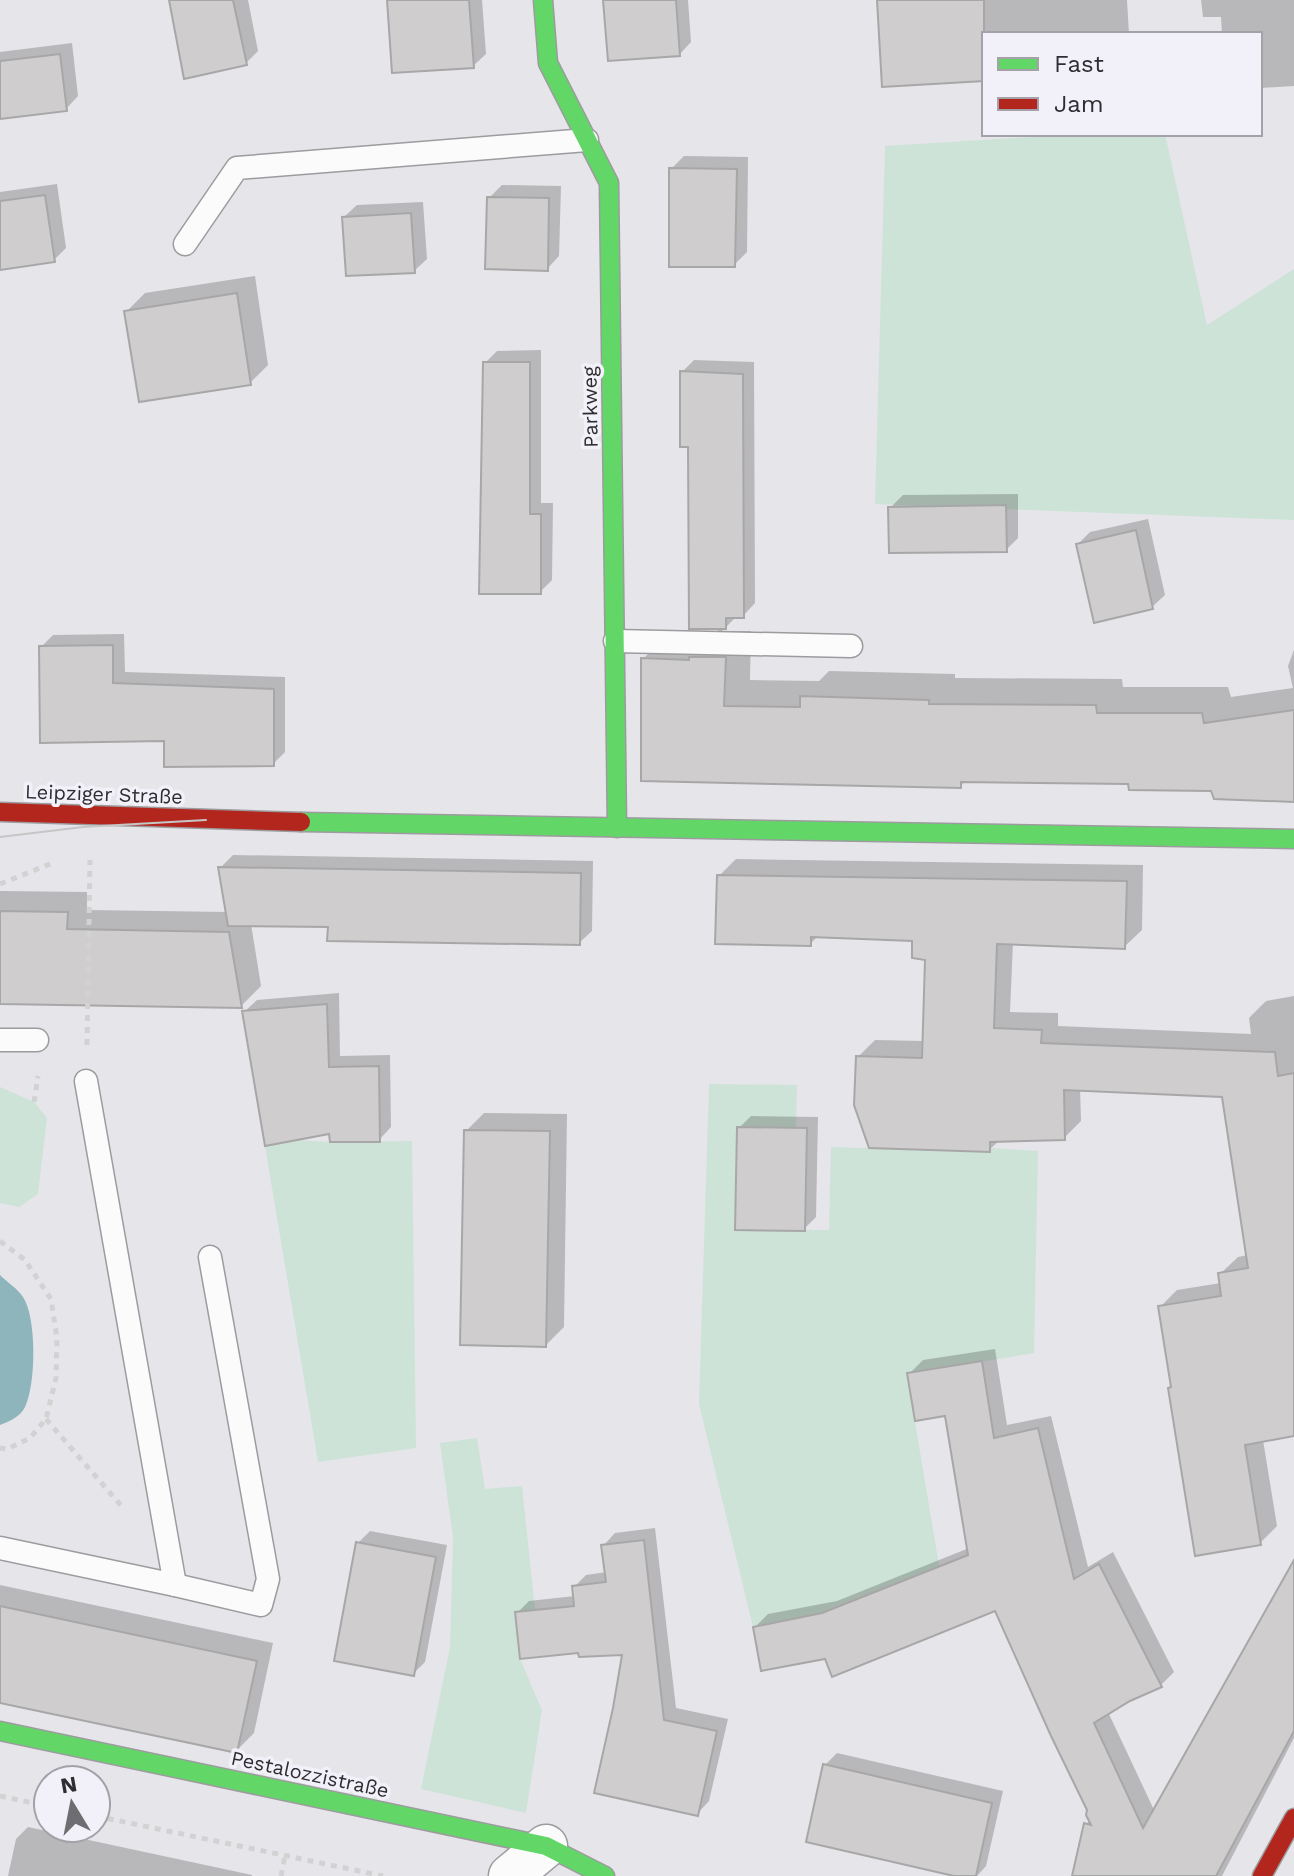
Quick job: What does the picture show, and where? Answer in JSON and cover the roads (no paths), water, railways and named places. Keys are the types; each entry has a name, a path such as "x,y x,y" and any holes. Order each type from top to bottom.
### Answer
{"street":[{"name":"Parkweg","path":"543,0 548,63 609,183 617,828"},
{"name":"Leipziger Straße","path":"0,812 206,820 1294,839"},
{"name":"Pestalozzistraße","path":"0,1731 546,1846 605,1876"},
{"path":"1262,1876 1294,1818"},
{"path":"510,1876 546,1846"}],"lane":[{"path":"185,244 237,168 587,140"},
{"path":"615,641 851,646"},
{"path":"0,1040 37,1040"},
{"path":"86,1081 173,1575"},
{"path":"0,1548 173,1575 261,1605 268,1579 210,1257"}],"water":[{"path":"0,1275 21,1294 28,1307 33,1352 29,1397 25,1407 18,1416 0,1425"}],"tram line":[{"path":"0,837 83,827 206,820"}]}
